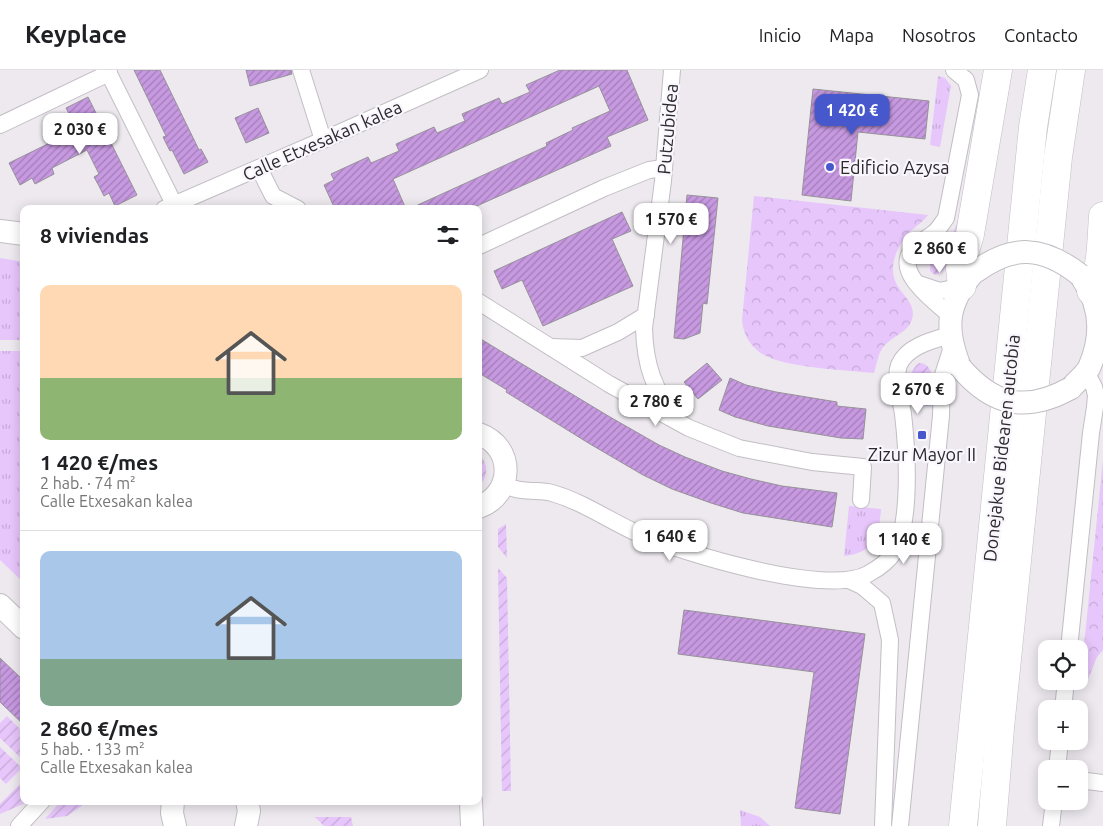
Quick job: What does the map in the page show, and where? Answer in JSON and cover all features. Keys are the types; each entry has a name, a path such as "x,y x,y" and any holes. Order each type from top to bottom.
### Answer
{"highway":[{"path":"968,279 960,268 970,234 998,70"},
{"name":"Donejakue Bidearen autobia","path":"963,826 1033,127 1042,70"},
{"name":"Donejakue Bidearen autobia","path":"992,826 1000,728 1058,157 1071,70"},
{"path":"1092,290 1098,277 1103,216"}],"street":[{"path":"301,70 323,140"},
{"name":"Calle Etxesakan kalea","path":"171,205 480,70"},
{"name":"Putzubidea","path":"672,70 664,168 644,328 648,368 658,393 676,420"},
{"path":"917,284 940,291 968,279 990,260 1009,254 1028,252 1047,255 1065,263 1092,290 1099,310 1100,332 1095,354 1087,375 1052,398 1032,403 1011,401 991,395 974,383 953,341 908,273 907,259 914,248 936,232 946,218 970,95 966,80 954,70"},
{"path":"0,125 108,72 169,205"},
{"path":"259,168 273,196 290,205"},
{"path":"482,245 604,188 649,170 664,168"},
{"path":"0,231 20,234"},
{"path":"900,826 941,416 942,378 953,341 954,302 968,279"},
{"path":"482,304 609,384 689,428 739,448 812,462 863,467 861,500"},
{"path":"551,347 582,348 618,332 646,315"},
{"path":"504,485 520,490 550,492 592,509 638,534 662,544 739,567 821,580 849,580 866,575 884,564 894,552 901,537 906,506 906,452 898,378 899,365 908,353 928,342 953,341"},
{"path":"1070,640 1091,433 1099,402 1094,387 1087,375"},
{"path":"482,436 496,445 504,457 506,472 504,485 495,497 482,506"},
{"path":"849,580 862,586 882,603 890,640 882,826"},
{"path":"0,605 20,624"},
{"path":"1088,781 1103,783"},
{"path":"19,826 38,805"},
{"path":"173,805 172,813 175,826"},
{"path":"246,826 248,805"},
{"path":"471,805 472,826"},
{"path":"1051,826 1053,810"}],"green space":[{"path":"938,76 945,78 951,86 940,147 930,145"},
{"path":"754,196 928,215 905,238 897,252 893,268 897,285 913,311 911,322 906,329 883,348 874,373 817,368 787,363 764,355 755,349 748,340 742,320"},
{"path":"962,205 959,234 953,255 943,271 935,275 930,271 930,265 934,256 952,234 958,222"},
{"path":"0,258 20,261 20,340 0,340"},
{"path":"0,351 20,351 20,579 0,560"},
{"path":"919,363 925,364 931,374 933,388 931,406 912,405 911,377 912,372"},
{"path":"482,458 486,465 482,482"},
{"path":"1103,460 1103,650 1097,657 1088,679 1088,640 1085,640"},
{"path":"849,506 881,509 879,527 873,542 862,551 844,556"},
{"path":"506,524 507,558 498,547 498,529"},
{"path":"498,568 507,578 511,791 502,791"},
{"path":"7,716 20,729 20,757 0,738 0,723"},
{"path":"0,747 20,766 20,770 6,784 0,778"},
{"path":"20,784 21,805 0,814 0,804"},
{"path":"57,805 83,805 67,816 45,819"},
{"path":"740,810 760,817 770,826 741,826"},
{"path":"315,817 351,817 353,826 324,826"}],"building":[{"path":"134,70 160,70 199,150 201,149 208,162 184,174 163,137 166,136"},
{"path":"246,70 291,70 292,74 250,86"},
{"path":"560,70 627,70 648,120 607,137 611,146 479,205 418,205 547,146 546,143 573,130 572,128 610,111 599,86 393,179 404,205 333,205 324,185 334,180 331,174 368,157 371,163 399,151 396,144 434,127 437,133 465,121 462,114 499,98 502,104 530,92 526,85"},
{"name":"Edificio Azysa","path":"813,89 929,101 925,139 858,132 851,201 802,195"},
{"path":"88,97 137,195 117,205 115,205 109,193 104,196 94,177 99,174 87,150 52,168 54,174 35,184 32,178 20,185 9,163 72,132 67,124 73,121 66,108"},
{"path":"258,108 269,133 246,143 235,118"},
{"path":"687,195 718,198 707,304 703,303 700,333 684,339 674,338"},
{"path":"622,212 631,231 612,239 633,286 543,326 522,280 502,289 494,271"},
{"path":"482,340 610,417 659,445 685,457 722,471 751,479 782,486 837,493 832,527 743,513 672,489 643,475 590,444 506,392 507,390 482,375"},
{"path":"707,363 722,380 698,399 684,382"},
{"path":"730,378 746,385 776,392 837,402 837,406 866,409 863,439 841,438 768,426 735,417 719,410"},
{"path":"684,610 865,634 840,814 795,808 814,672 678,654"},
{"path":"0,658 20,677 20,721 0,702"}],"place":[{"name":"Edificio Azysa","path":"830,167"},
{"name":"Zizur Mayor II","path":"922,435"}]}
